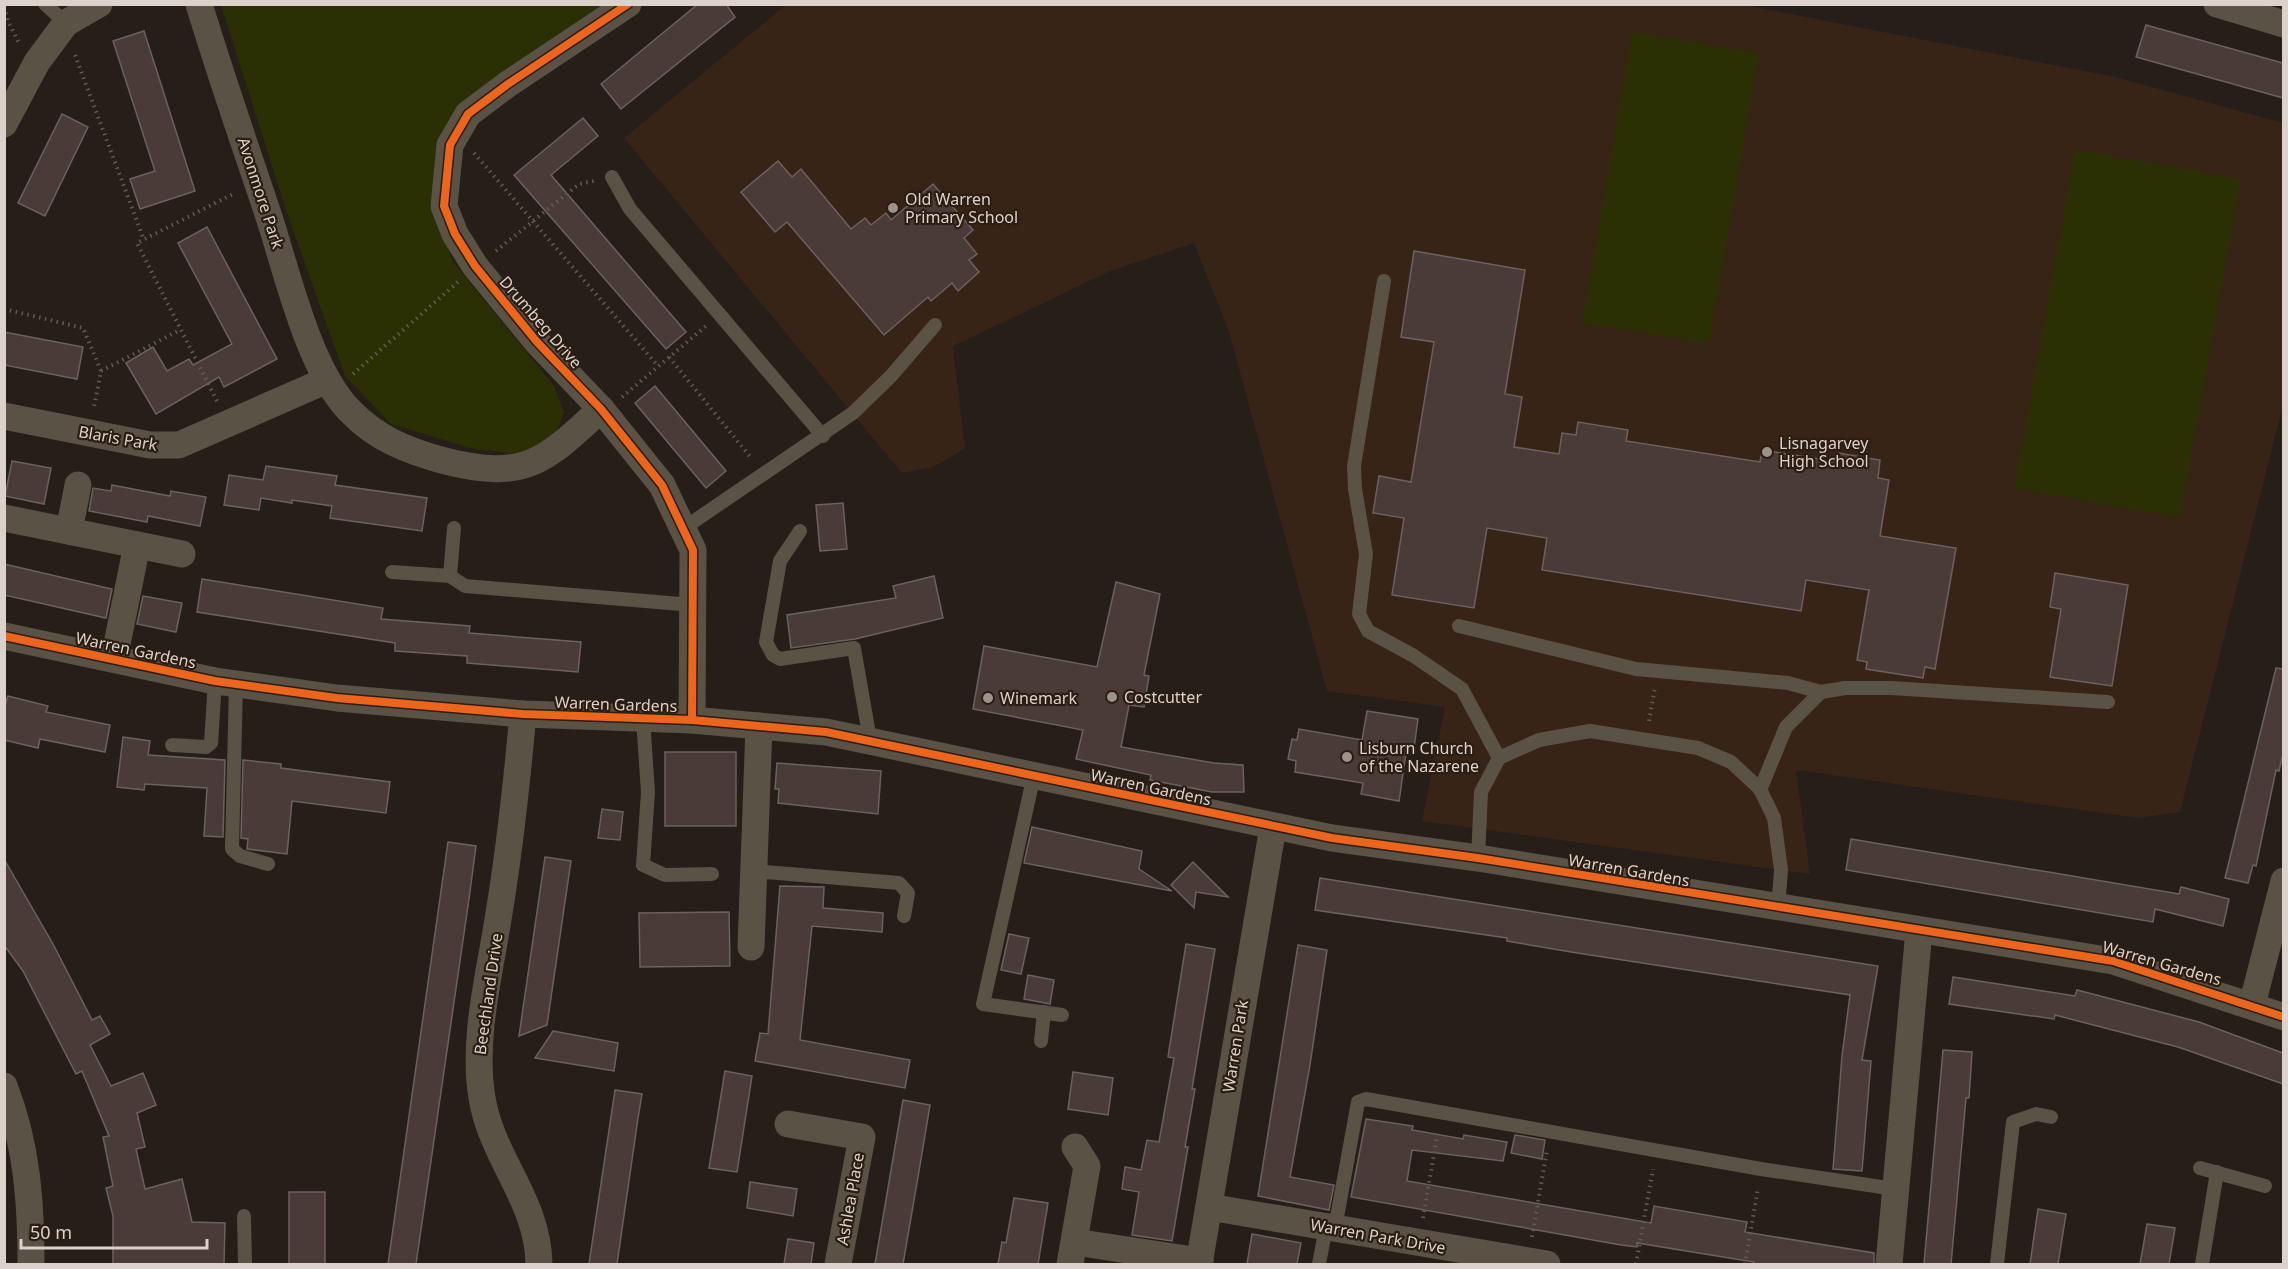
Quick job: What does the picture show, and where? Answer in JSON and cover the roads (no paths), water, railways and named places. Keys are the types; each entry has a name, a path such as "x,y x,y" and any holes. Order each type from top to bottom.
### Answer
{"street":[{"path":"4,124 37,62 66,23 99,4"},
{"name":"Avonmore Park","path":"199,4 302,321 329,383 348,410 370,430 407,451 500,471 540,460 560,447 601,409"},
{"name":"Drumbeg Drive","path":"628,4 508,84 468,114 450,145 444,206 455,234 475,266 537,342 601,409 662,485 684,528 693,550 692,720"},
{"path":"2217,4 2249,9 2283,24"},
{"name":"Blaris Park","path":"4,416 150,445 179,445 329,383"},
{"path":"69,531 78,485"},
{"path":"4,518 182,554"},
{"path":"114,660 137,545"},
{"name":"Warren Gardens","path":"4,636 225,682 401,705 523,714 692,720 826,732 1273,827 2113,961 2283,1017"},
{"name":"Beechland Drive","path":"523,714 503,889 478,1051 482,1098 493,1141 520,1187 539,1245 539,1264"},
{"path":"751,946 759,726"},
{"name":"Warren Park","path":"1200,1263 1273,827"},
{"path":"2252,1005 2283,881"},
{"path":"1889,1264 1919,930"},
{"path":"4,1086 14,1111 28,1175 31,1264"},
{"name":"Ashlea Place","path":"788,1124 862,1137 838,1264"},
{"path":"1075,1147 1087,1166 1073,1253 1200,1263"},
{"name":"Warren Park Drive","path":"1209,1207 1537,1263"}],"lane":[{"path":"45,4 66,23"},
{"path":"612,177 630,209 823,435"},
{"path":"1384,281 1354,466 1355,489 1366,555 1359,614 1368,631 1414,656 1462,689 1499,758"},
{"path":"684,528 853,413 891,376 935,325"},
{"path":"450,576 454,528"},
{"path":"800,531 780,561 766,642 773,655 780,659 854,648 870,741"},
{"path":"392,572 450,576 465,586 693,605"},
{"path":"1460,626 1658,672 1788,683 1821,692 1845,688 1891,688 2108,702"},
{"path":"172,744 206,747 211,743 225,682"},
{"path":"225,682 232,849 234,854 268,864"},
{"path":"1760,790 1786,727 1821,692"},
{"path":"643,719 648,792 643,865 665,875 712,874"},
{"path":"1478,858 1481,792 1499,758 1539,740 1590,730 1698,748 1731,762 1760,790 1774,818 1781,870 1778,908"},
{"path":"1034,775 983,1004 1062,1014"},
{"path":"753,871 899,883 908,893 904,916"},
{"path":"1041,1041 1044,1012"},
{"path":"1320,1264 1331,1227 1358,1102 1366,1099 1761,1169 1894,1189"},
{"path":"1997,1264 2013,1122 2036,1114 2051,1117"},
{"path":"2200,1168 2265,1186"},
{"path":"2202,1264 2217,1172"},
{"path":"244,1216 245,1264"}],"place":[{"name":"Old Warren Primary School","path":"893,208"},
{"name":"Lisnagarvey High School","path":"1767,452"},
{"name":"Costcutter","path":"1112,697"},
{"name":"Winemark","path":"988,698"},
{"name":"Lisburn Church of the Nazarene","path":"1347,757"}]}
